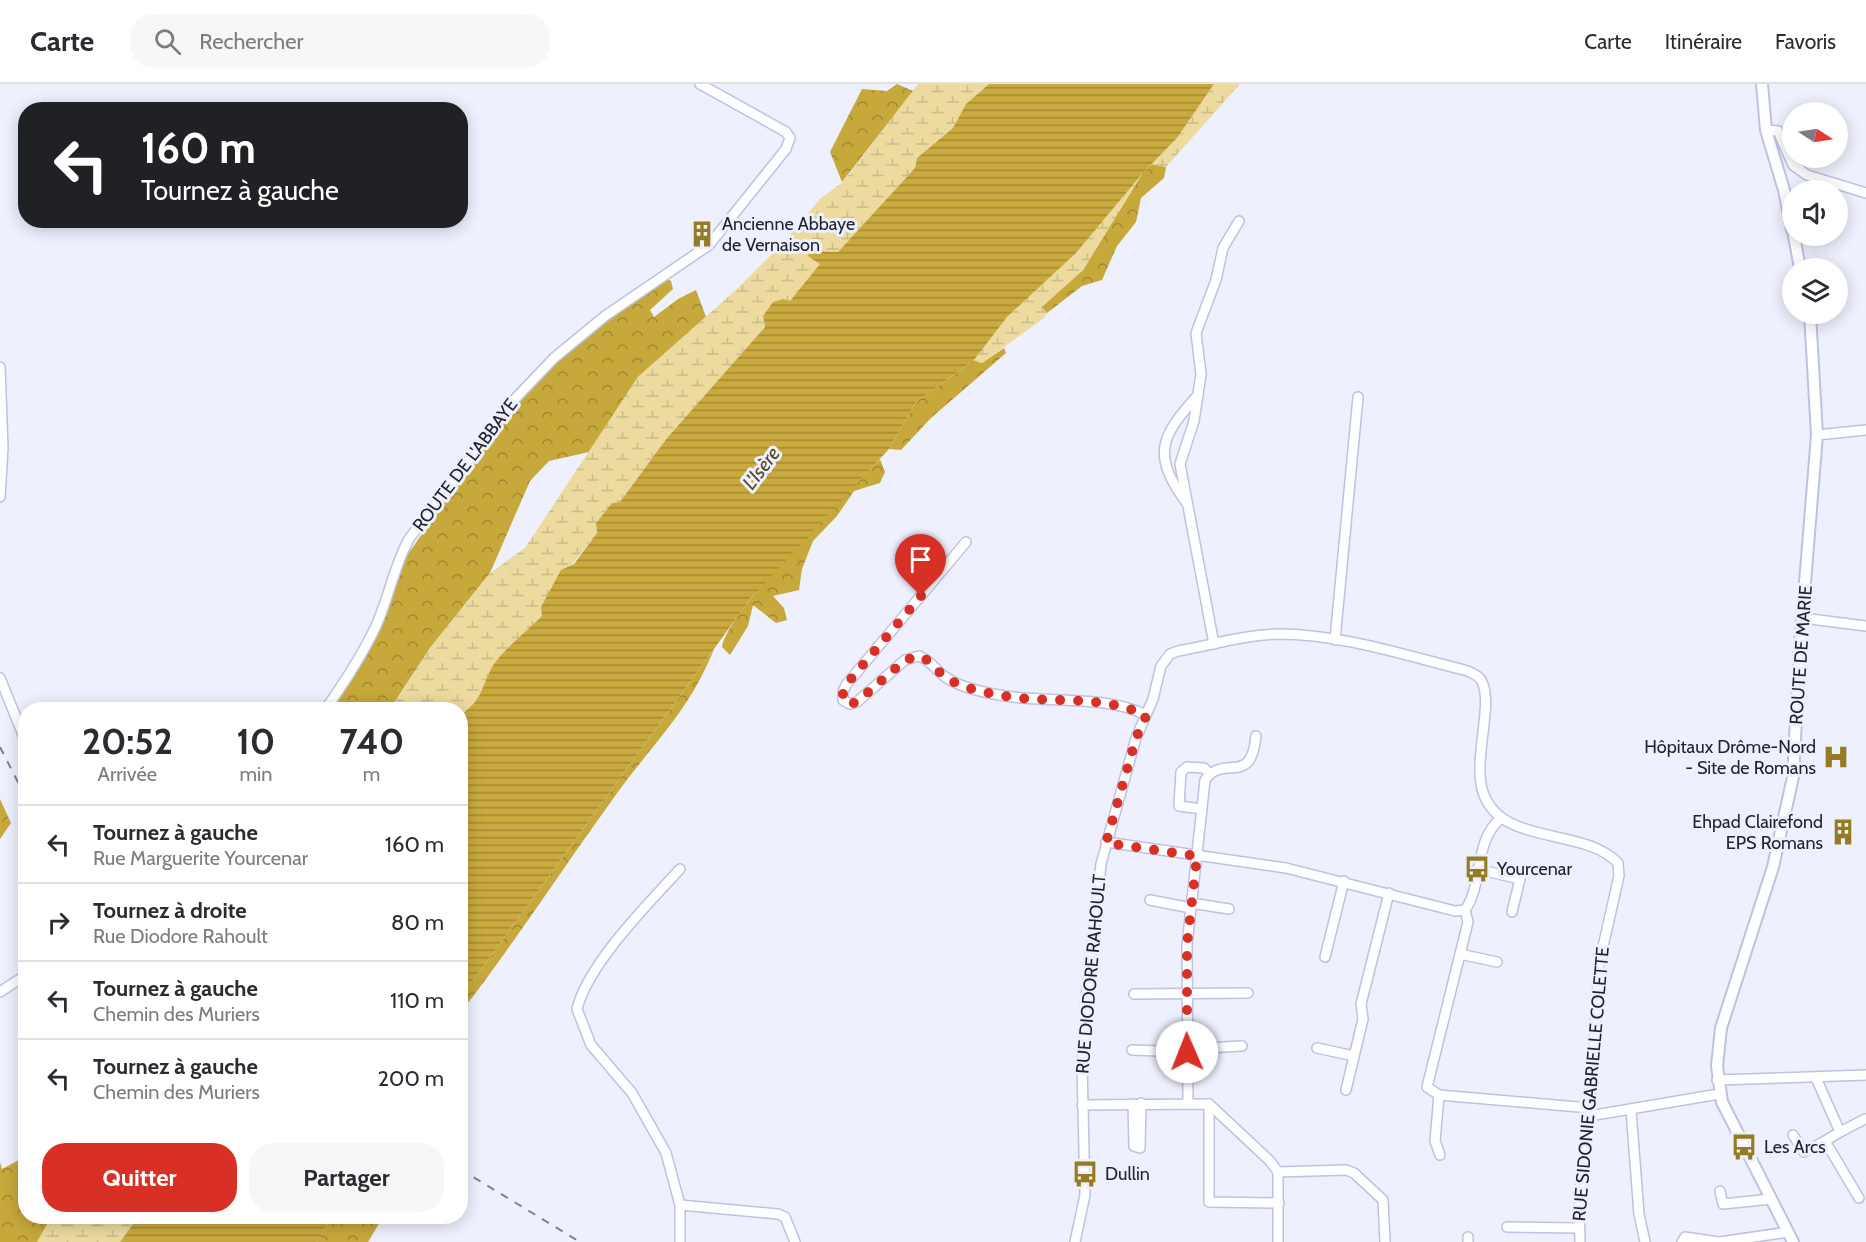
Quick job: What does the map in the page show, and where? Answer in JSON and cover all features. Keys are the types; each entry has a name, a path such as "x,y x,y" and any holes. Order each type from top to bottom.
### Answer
{"street":[{"name":"ROUTE DE L'ABBAYE","path":"330,702 361,656 377,624 401,553 488,431 554,358 604,316 714,241 751,190 786,148 790,138 786,132 700,84"},
{"path":"1762,84 1766,130 1782,183"},
{"path":"1766,130 1778,131 1793,165 1808,175 1866,193"},
{"path":"1239,221 1223,248 1216,280 1196,333 1201,374 1194,421 1180,464 1214,644 1244,637 1279,634 1335,640 1468,671 1482,681 1485,698 1479,774 1484,795 1501,818 1484,842 1472,899 1465,910 1468,922 1427,1087 1439,1095 1590,1112 1631,1110 1719,1094 1793,1242"},
{"name":"ROUTE DE MARIE","path":"1719,1094 1721,1028 1773,867 1790,801 1796,748 1817,435 1811,324"},
{"path":"0,367 3,448 0,497"},
{"path":"1189,507 1177,490 1165,464 1166,436 1178,417 1198,395"},
{"path":"1335,640 1358,397"},
{"path":"1817,435 1866,430"},
{"path":"966,542 846,685 843,700 850,704 857,702 905,660 919,656 945,676 967,686 1006,696 1114,705 1135,710 1146,716"},
{"path":"1803,618 1866,626"},
{"name":"RUE DIODORE RAHOULT","path":"1075,1242 1085,1195 1082,1105 1086,999 1101,864 1136,738 1153,699 1161,666 1170,654 1214,644"},
{"path":"0,678 18,722"},
{"path":"1188,1102 1186,993 1191,905 1205,780 1209,773 1246,764 1252,759 1256,736"},
{"path":"1202,809 1179,806 1181,772 1187,767 1204,768 1209,773"},
{"name":"RUE SIDONIE GABRIELLE COLETTE","path":"1501,818 1518,827 1568,839 1609,856 1618,863 1619,876 1599,964 1590,1112 1578,1228 1580,1242"},
{"path":"1106,843 1269,865 1344,881 1455,911 1465,910"},
{"path":"680,869 608,954 586,984 577,1009 591,1045 632,1093 660,1140 670,1164 680,1205 680,1242"},
{"path":"1478,869 1520,879 1512,912"},
{"path":"1325,957 1344,881"},
{"path":"1346,1090 1363,1019 1361,1004 1389,893"},
{"path":"1150,900 1229,909"},
{"path":"1460,954 1497,962"},
{"path":"0,992 18,980"},
{"path":"1134,994 1248,993"},
{"path":"1132,1050 1187,1050 1242,1046"},
{"path":"1317,1048 1354,1056"},
{"path":"1718,1080 1866,1075"},
{"path":"1816,1078 1840,1132"},
{"path":"1439,1095 1435,1141 1440,1155"},
{"path":"1082,1105 1188,1102 1209,1104 1270,1161 1278,1172 1278,1242"},
{"path":"1209,1104 1209,1202 1279,1203"},
{"path":"1631,1110 1639,1214 1645,1242"},
{"path":"1793,1135 1804,1152 1865,1119"},
{"path":"1825,1142 1859,1198"},
{"path":"1278,1172 1346,1170 1354,1173 1383,1200 1385,1242"},
{"path":"1720,1191 1723,1204 1772,1199"},
{"path":"680,1205 778,1214 785,1217 795,1242"},
{"path":"1507,1227 1578,1228"},
{"path":"1682,1242 1685,1237 1719,1242 1788,1232"}],"green space":[{"path":"897,84 913,91 842,182 830,152 862,89 887,91"},
{"path":"918,84 989,84 966,104 953,128 917,158 915,168 838,252 810,251 809,256 821,264 790,301 763,316 765,327 667,438 620,502 612,503 596,523 597,533 570,567 542,616 493,667 472,707 468,710 468,702 395,702 430,648 490,573 525,548 638,377 737,289 781,245 820,199 843,182"},
{"path":"1214,84 1240,84 1166,167 1152,164 1177,138"},
{"path":"1152,164 1166,167 1164,178 1141,198 1136,222 1117,246 1102,280 1082,286 1047,313 1041,307 1083,270 1142,174"},
{"path":"1142,174 1083,270 1042,307 1047,313 1044,318 982,363 974,360 1007,317 1076,253"},
{"path":"663,277 671,281 673,289 650,310 654,317 678,299 696,290 706,317 638,377 589,452 549,461 530,481 490,573 430,648 395,702 336,702 381,627 403,561 490,438 553,361 652,282"},
{"path":"1004,348 1006,353 931,418 901,450 889,449 916,402 974,360 982,363"},
{"path":"880,459 885,472 880,483 854,491 837,516 813,541 802,569 799,590 773,596 784,608 787,620 776,623 753,605 748,626 730,655 722,647 729,630 744,607 791,552"},
{"path":"714,649 682,709 615,796 468,1003 468,987"},
{"path":"0,799 11,823 0,839"},
{"path":"18,1161 18,1224 48,1224 37,1242 0,1242 0,1162 2,1169"},
{"path":"47,1224 133,1224 120,1242 37,1242"},
{"path":"328,1224 379,1224 368,1242 317,1242"}],"water":[{"name":"L'Isère","path":"989,84 1214,84 1177,138 1142,174 1076,253 1007,317 974,360 916,402 889,449 751,598 468,987 468,710 478,698 492,667 542,616 541,607 561,570 574,564 597,533 596,523 612,503 620,502 667,438 765,327 763,316 773,302 783,299 790,301 820,264 808,256 810,251 838,252 915,168 917,158 953,128 966,104"},
{"path":"133,1224 328,1224 317,1242 120,1242"}],"railway":[{"path":"0,747 18,782"},
{"path":"468,1174 580,1242"}],"place":[{"name":"Ancienne Abbaye de Vernaison","path":"702,234"},
{"name":"Hôpitaux Drôme-Nord - Site de Romans","path":"1836,757"},
{"name":"Ehpad Clairefond EPS Romans","path":"1843,832"},
{"name":"Yourcenar","path":"1477,869"},
{"name":"Les Arcs","path":"1744,1147"},
{"name":"Dullin","path":"1085,1174"}],"route":[{"path":"921,596 846,685 843,700 850,704 857,702 905,660 919,656 924,657 950,680 967,686 1006,696 1114,705 1135,710 1146,716 1136,738 1106,843 1197,856 1187,945 1187,1052"}]}
